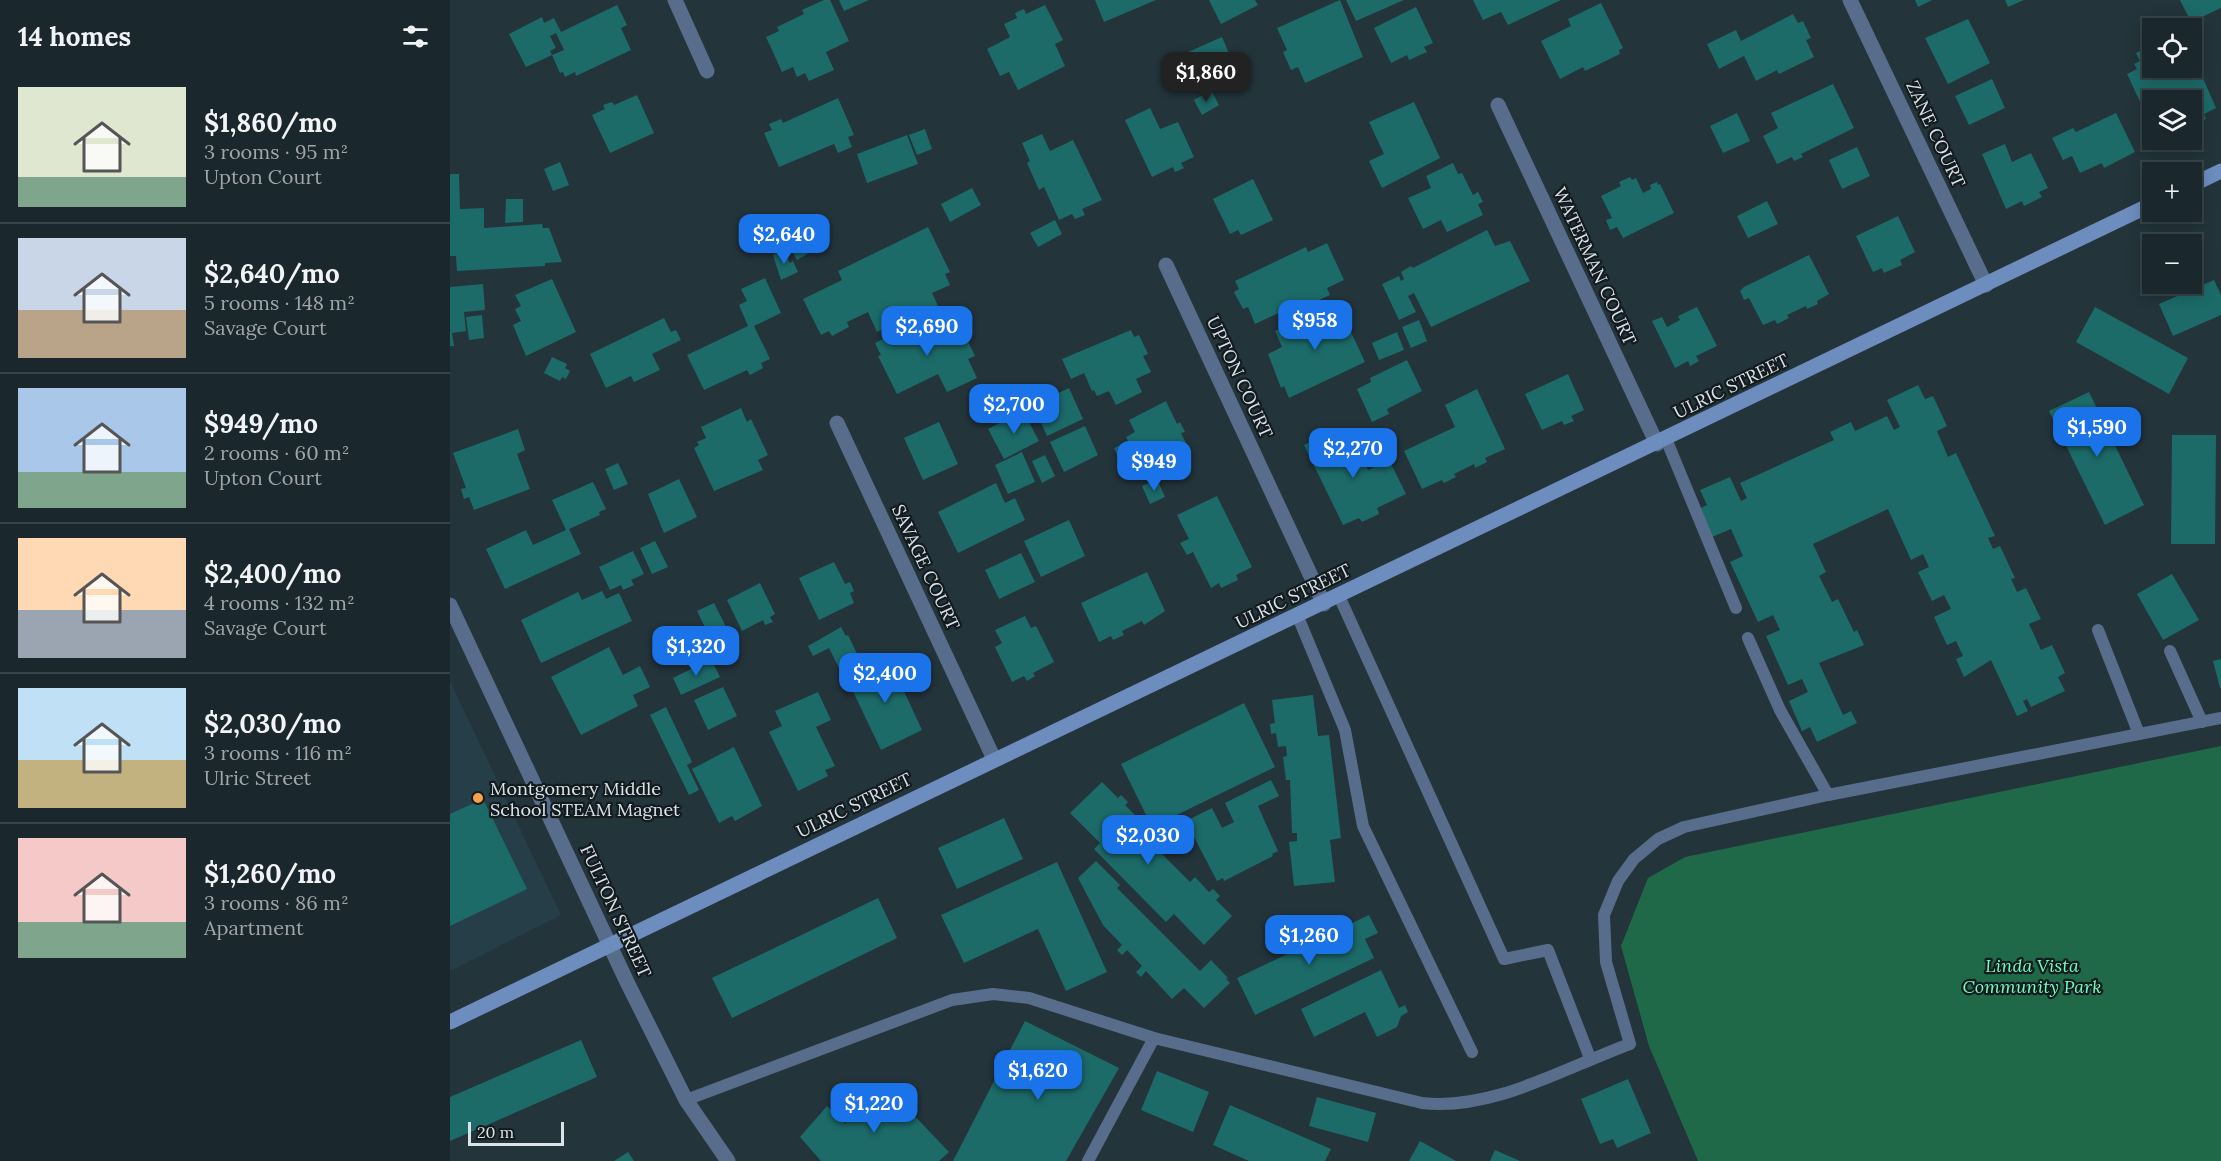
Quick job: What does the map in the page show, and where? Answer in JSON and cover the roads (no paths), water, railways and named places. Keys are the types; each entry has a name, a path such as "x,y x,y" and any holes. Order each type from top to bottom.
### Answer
{"main road":[{"path":"2202,180 2221,171"},
{"name":"ULRIC STREET","path":"450,1022 994,759 1324,604 2142,209"}],"street":[{"path":"675,0 707,71"},
{"name":"ZANE COURT","path":"1850,0 1986,285"},
{"name":"WATERMAN COURT","path":"1498,105 1662,441"},
{"name":"UPTON COURT","path":"1166,265 1324,604"},
{"name":"SAVAGE COURT","path":"837,423 994,759"},
{"name":"FULTON STREET","path":"450,605 686,1100 728,1161"}],"lane":[{"path":"1662,441 1736,608"},
{"path":"1339,596 1504,959 1548,950 1590,1058"},
{"path":"1298,616 1345,730 1363,826 1472,1052"},
{"path":"2098,630 2139,734"},
{"path":"1749,638 1780,710 1828,795"},
{"path":"2170,651 2202,722"},
{"path":"686,1100 952,1000 993,994 1029,998 1154,1038 1422,1103 1441,1105 1488,1100 1630,1044 1606,962 1605,915 1618,881 1635,859 1658,839 1684,827 1828,795 2221,718"},
{"path":"1088,1161 1154,1038"}],"place":[{"name":"Montgomery Middle School STEAM Magnet","path":"478,798"}],"park label":[{"name":"Linda Vista Community Park","path":"2032,975"}]}
